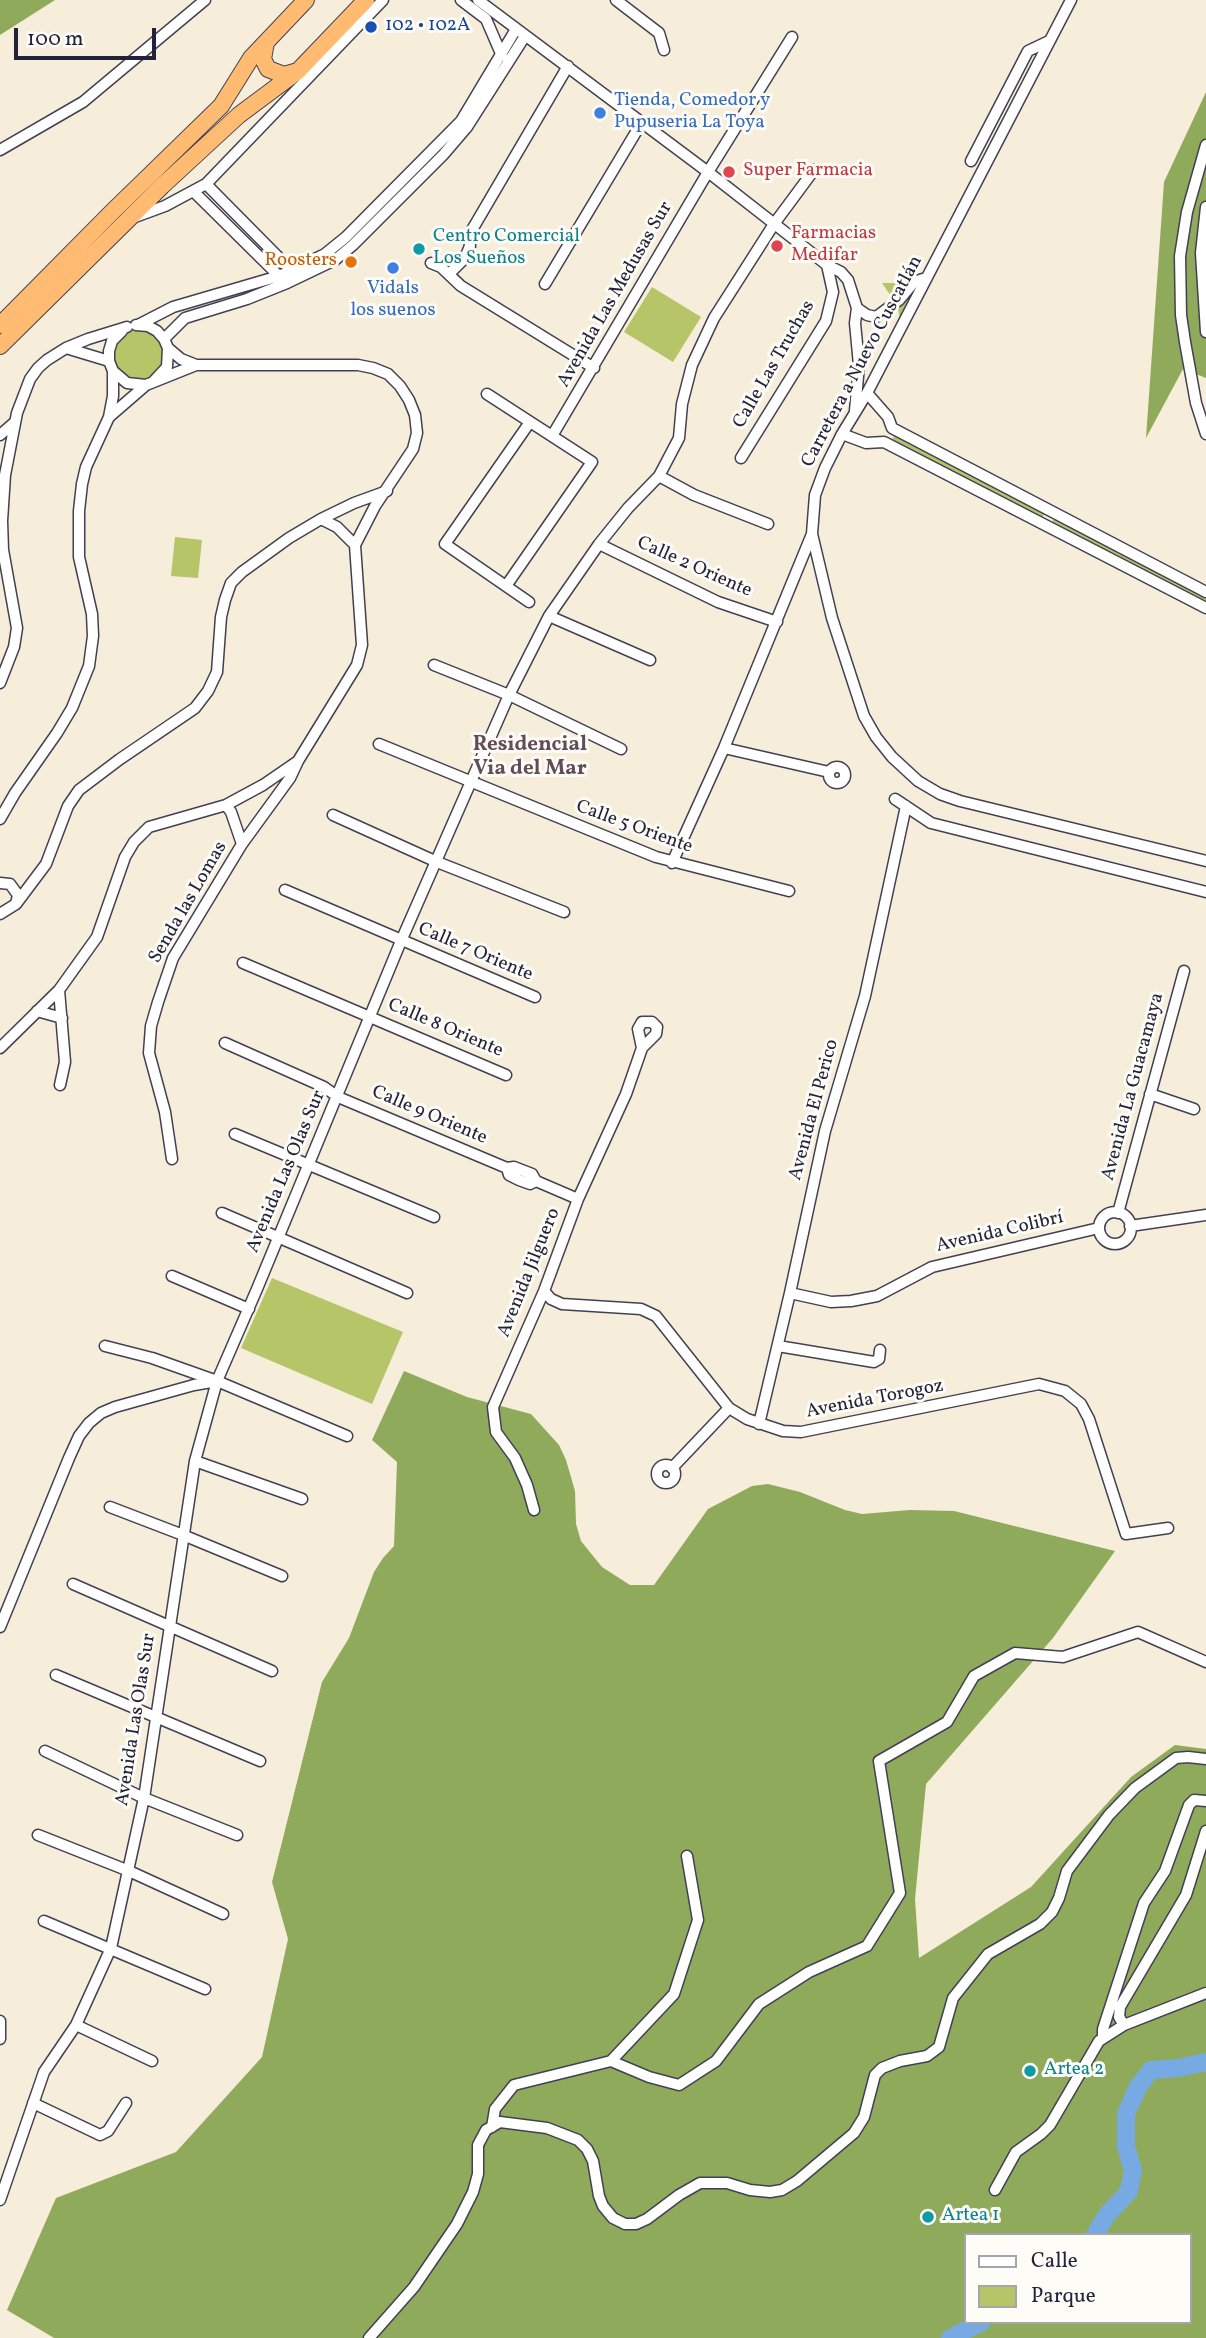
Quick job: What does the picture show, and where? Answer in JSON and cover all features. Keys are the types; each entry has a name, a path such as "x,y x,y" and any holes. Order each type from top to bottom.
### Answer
{"highway":[{"path":"0,325 221,106 251,58 306,0"},
{"path":"0,346 125,220 239,114 298,71 366,0"},
{"path":"320,65 329,38"},
{"path":"266,42 263,59 268,69 284,75 298,71"}],"street":[{"path":"0,150 83,102 205,0"},
{"path":"125,220 165,206 206,184 383,0"},
{"path":"461,0 521,32 827,265 841,272 848,280 857,308 855,323 859,365 855,414"},
{"path":"478,0 489,15 502,55"},
{"path":"616,0 659,33 664,50"},
{"name":"Carretera a Nuevo Cuscatlán","path":"1071,0 867,393 825,468 815,495 812,534 832,618 864,716 892,757 918,780 940,794 960,801 1206,861"},
{"path":"108,417 167,367 166,344 185,318 247,299 294,274 346,237 461,121 502,55 521,32"},
{"path":"294,274 335,260 443,155 467,127 521,32"},
{"name":"Avenida Las Medusas Sur","path":"552,436 708,172 792,37"},
{"path":"971,161 1028,51 1049,41"},
{"path":"449,274 465,258 470,246 469,235 568,66"},
{"path":"545,285 642,122"},
{"path":"1206,145 1202,171 1187,212 1180,256 1181,314 1196,402 1206,434"},
{"name":"Avenida Las Olas Sur","path":"0,2200 44,2072 76,2025 111,1948 144,1798 195,1461 217,1381 401,941 509,695 549,616 599,544 659,476 679,438 682,404 692,365 714,318 774,225 814,170"},
{"path":"206,184 294,274"},
{"path":"194,191 283,280"},
{"path":"1206,207 1200,253 1206,332"},
{"path":"431,262 461,286 594,368"},
{"name":"Calle Las Truchas","path":"741,458 826,321 833,292 827,265"},
{"path":"857,308 876,317 899,300 914,282 926,278"},
{"path":"0,819 72,708 89,666 93,636 92,614 79,557 79,511 86,467 108,417 113,396 108,351 112,341 118,332 173,307 283,280"},
{"path":"1181,314 1205,314"},
{"path":"0,683 14,647 17,628 4,550 3,472 15,422 34,373 47,360 66,348 133,326 148,326 157,331 181,359 196,365"},
{"path":"66,348 111,366 127,383 150,383 196,365 358,365 388,374 400,386 415,415 413,449 375,506 355,545 337,527 321,519"},
{"path":"867,393 888,418 892,428 889,438 884,442"},
{"path":"487,394 592,462 506,586"},
{"path":"0,435 15,422"},
{"path":"529,602 445,544 530,422"},
{"path":"892,428 1206,592"},
{"path":"842,434 866,443 884,442 1206,608"},
{"path":"659,476 694,495 768,524"},
{"path":"6,910 36,879 46,864 68,806 79,790 195,708 208,691 217,672 221,617 231,583 289,538 321,519 387,491"},
{"path":"1046,526 1054,513"},
{"path":"672,863 724,748 812,534"},
{"name":"Calle 2 Oriente","path":"599,544 718,602 777,622"},
{"name":"Senda las Lomas","path":"172,1159 165,1112 149,1053 150,1026 173,958 242,844 290,778 357,665 362,645 355,545"},
{"path":"549,616 650,660"},
{"path":"434,665 509,695 621,749"},
{"name":"Calle 5 Oriente","path":"379,744 672,863 789,891"},
{"path":"724,748 829,772"},
{"path":"0,1048 59,990 97,937 125,857 134,842 149,827 226,805 263,786 298,761"},
{"path":"895,799 932,823 1206,892"},
{"path":"226,805 231,811 242,844"},
{"name":"Avenida El Perico","path":"759,1424 825,1131 865,996 906,806"},
{"path":"333,815 437,862 564,912"},
{"path":"0,872 18,895 6,910"},
{"path":"6,883 36,879"},
{"name":"Calle 7 Oriente","path":"285,890 535,996"},
{"name":"Calle 8 Oriente","path":"243,963 506,1075"},
{"name":"Avenida La Guacamaya","path":"1118,1213 1184,971"},
{"path":"59,990 65,1062 61,1085"},
{"path":"37,1012 62,1018"},
{"name":"Calle 9 Oriente","path":"225,1043 324,1087 338,1097 507,1168 509,1175 519,1180 530,1184 536,1181 578,1199"},
{"name":"Avenida Jilguero","path":"534,1510 515,1458 496,1432 494,1406 544,1291 578,1199 625,1094 642,1048"},
{"path":"1150,1094 1194,1109"},
{"path":"235,1134 434,1217"},
{"path":"222,1213 407,1293"},
{"path":"1118,1213 1126,1217 1130,1226 1125,1240 1116,1244 1102,1238 1099,1228 1105,1216 1118,1213"},
{"path":"1130,1226 1206,1215"},
{"name":"Avenida Colibrí","path":"790,1293 831,1302 877,1296 932,1267 1099,1228"},
{"path":"172,1276 249,1309"},
{"name":"Avenida Torogoz","path":"544,1291 551,1299 562,1304 641,1309 656,1316 729,1408 747,1419 783,1431 801,1432 1039,1384 1065,1391 1081,1404 1089,1419 1126,1534 1168,1528"},
{"path":"105,1346 152,1358 217,1381 347,1436"},
{"path":"778,1346 874,1362 878,1359 880,1350"},
{"path":"0,1628 69,1458 79,1436 89,1423 101,1413 115,1407 217,1381"},
{"path":"672,1468 729,1408"},
{"path":"195,1461 302,1499"},
{"path":"110,1507 282,1576"},
{"path":"72,1584 272,1671"},
{"path":"611,2061 649,2077 679,2085 716,2061 759,2004 809,1972 867,1946 900,1893 879,1761 947,1722 974,1676 1015,1653 1063,1657 1138,1632 1206,1662"},
{"path":"56,1675 260,1760"},
{"path":"45,1751 144,1798 237,1835"},
{"path":"369,2338 414,2287 457,2224 473,2192 478,2174 478,2144 486,2130 500,2122 547,2128 578,2140 593,2161 603,2206 613,2218 625,2224 636,2224 647,2219 700,2183 727,2183 750,2190 770,2192 782,2190 797,2181 854,2133 864,2116 875,2075 882,2068 900,2061 927,2056 939,2047 953,1998 988,1954 1040,1924 1052,1912 1067,1871 1110,1815 1135,1788 1176,1758 1206,1759"},
{"path":"1103,2038 1103,2029 1144,1902 1165,1871 1189,1805 1194,1800 1206,1801"},
{"path":"1124,2025 1119,2017 1119,2007 1183,1902 1206,1831"},
{"path":"38,1835 129,1871 223,1914"},
{"path":"492,2127 495,2109 514,2085 611,2061 674,1994 698,1920 687,1856"},
{"path":"44,1921 205,1989"},
{"path":"995,2190 1016,2152 1050,2125 1095,2045 1124,2025 1206,1993"},
{"path":"0,2021 0,2039"},
{"path":"76,2025 152,2061"},
{"path":"33,2103 100,2135 108,2131 126,2104"}],"green space":[{"path":"0,0 55,0 0,35"},
{"path":"1206,92 1206,378 1183,369 1146,438 1164,182"},
{"path":"904,277 921,278 900,319 897,305 882,283 895,283"},
{"path":"652,287 701,317 673,362 624,332"},
{"path":"139,330 157,337 164,355 157,373 139,380 121,373 114,355 121,337"},
{"path":"895,434 1045,513 1042,518 892,440"},
{"path":"1055,518 1206,597 1206,604 1051,523"},
{"path":"175,537 202,540 198,578 171,576"},
{"path":"272,1278 403,1332 372,1404 241,1348"},
{"path":"404,1371 467,1397 531,1414 559,1445 566,1460 575,1491 576,1524 581,1541 602,1567 630,1585 654,1585 708,1509 752,1486 768,1484 800,1492 862,1514 910,1510 954,1511 1115,1551 1053,1638 926,1784 915,1899 919,1958 1031,1887 1131,1777 1175,1745 1206,1749 1206,2338 54,2338 7,2310 56,2198 176,2152 262,2057 288,1939 272,1882 322,1682 349,1638 374,1572 394,1546 397,1462 372,1440"}],"waterway":[{"path":"1096,2233 1106,2216 1129,2191 1133,2170 1126,2147 1126,2114 1138,2087 1151,2070 1206,2062"},
{"path":"950,2338 978,2324"}],"place":[{"name":"102 • 102A","path":"371,27"},
{"name":"Tienda, Comedor y Pupuseria La Toya","path":"600,113"},
{"name":"Super Farmacia","path":"729,172"},
{"name":"Farmacias Medifar","path":"777,246"},
{"name":"Centro Comercial Los Sueños","path":"419,249"},
{"name":"Roosters","path":"351,262"},
{"name":"Vidals los suenos","path":"393,268"},
{"name":"Artea 2","path":"1030,2071"},
{"name":"Artea 1","path":"928,2217"}],"district":[{"name":"Residencial Via del Mar","path":"530,758"}]}
